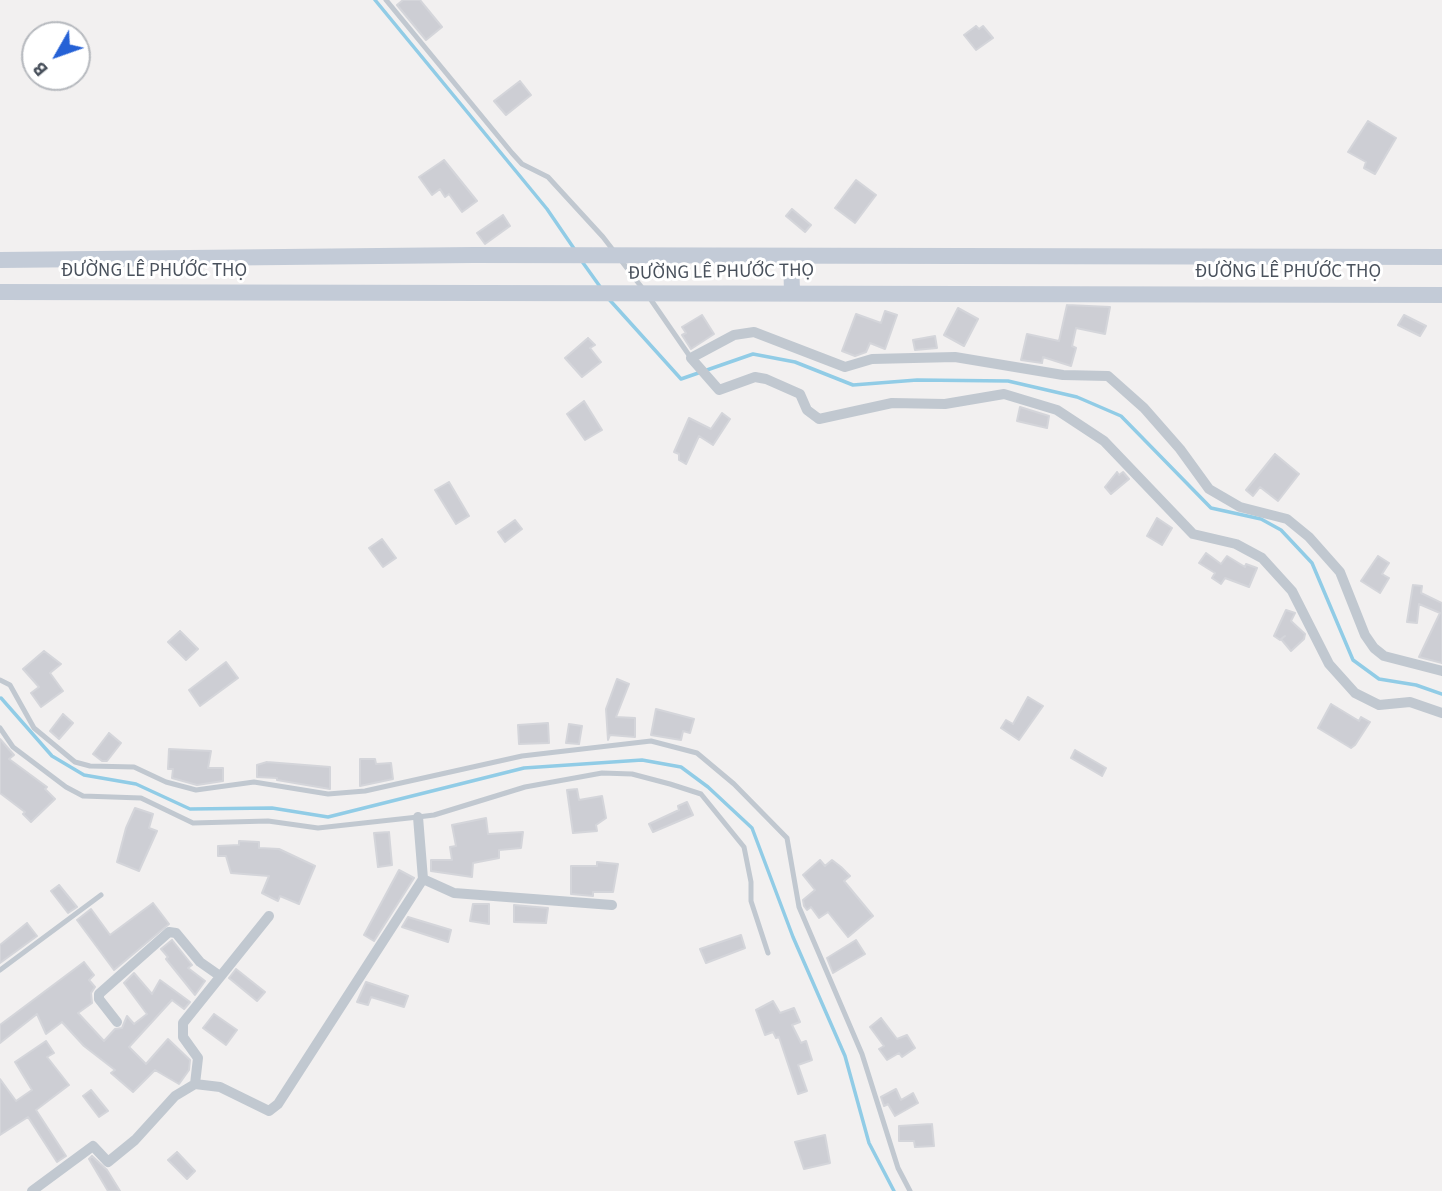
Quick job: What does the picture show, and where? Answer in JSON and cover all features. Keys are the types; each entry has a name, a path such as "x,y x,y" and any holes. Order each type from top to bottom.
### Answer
{"street":[{"name":"ĐƯỜNG LÊ PHƯỚC THỌ","path":"0,260 473,255 1442,257"},
{"path":"791,256 792,292"},
{"path":"22,292 24,260"},
{"name":"ĐƯỜNG LÊ PHƯỚC THỌ","path":"0,292 668,296 792,292 1442,295"},
{"path":"1442,671 1384,656 1374,648 1365,635 1340,572 1310,537 1287,519 1240,507 1209,489 1180,449 1144,408 1108,376 1053,374 955,357 872,359 845,367 754,332 734,335 694,361 719,390 755,377 777,382 800,394 807,410 819,419 892,403 945,404 1004,394 1057,410 1104,441 1193,534 1236,544 1262,558 1292,591 1324,657 1355,692 1379,705 1410,702 1442,713"},
{"path":"32,1191 93,1146 108,1162 135,1140 175,1096 195,1084 220,1087 269,1111 278,1104 423,879 418,817"},
{"path":"423,879 454,892 612,905"},
{"path":"195,1084 198,1058 183,1037 183,1023 269,916"},
{"path":"117,1022 99,999 99,993 169,932 176,933 200,962 220,976"}],"lane":[{"path":"386,0 522,164 548,177 603,237 694,361"},
{"path":"0,680 10,685 34,727 75,762 90,766 134,767 166,782 196,790 254,782 328,794 365,791 522,756 650,741 697,753 734,783 786,838 799,908 862,1054 898,1168 910,1191"},
{"path":"0,728 13,747 66,787 83,796 141,798 193,822 268,821 318,828 418,817 525,787 602,773 632,774 701,794 744,847 751,882 751,901 768,953"},
{"path":"0,970 101,895"}],"building":[{"path":"403,0 420,0 442,27 426,40 397,5"},
{"path":"976,26 979,29 983,26 993,38 976,50 964,35"},
{"path":"520,81 531,95 506,115 494,101"},
{"path":"1368,121 1396,138 1375,174 1364,168 1366,162 1348,152"},
{"path":"444,160 477,201 462,212 449,194 445,197 440,189 432,195 419,177"},
{"path":"856,180 876,195 855,223 835,208"},
{"path":"792,209 811,225 805,232 786,216"},
{"path":"503,215 510,226 485,244 477,233"},
{"path":"1067,305 1110,307 1105,334 1076,328 1072,346 1076,348 1071,366 1043,357 1042,363 1021,360 1027,334 1059,341"},
{"path":"958,308 978,319 964,346 944,335"},
{"path":"885,311 897,315 885,349 870,343 866,352 855,356 842,351 856,314 881,323"},
{"path":"702,315 714,334 691,349 682,335 686,333 682,327"},
{"path":"1404,315 1426,326 1420,336 1398,325"},
{"path":"935,336 937,348 915,350 913,340"},
{"path":"588,338 595,345 590,348 601,362 582,377 565,358"},
{"path":"584,401 602,430 585,440 567,414"},
{"path":"1020,407 1049,416 1047,428 1017,421"},
{"path":"722,413 730,419 713,445 699,436 686,464 679,460 679,454 674,452 689,418 711,429"},
{"path":"1275,454 1299,474 1278,501 1260,487 1253,496 1246,490"},
{"path":"1117,472 1119,475 1123,472 1129,479 1111,494 1105,487"},
{"path":"449,482 469,516 456,524 435,490"},
{"path":"1157,518 1172,528 1162,545 1147,536"},
{"path":"515,520 522,529 505,542 498,532"},
{"path":"382,539 396,558 383,567 369,548"},
{"path":"1206,553 1221,564 1227,556 1245,567 1246,564 1257,568 1249,587 1225,578 1221,584 1212,578 1215,573 1199,563"},
{"path":"1378,556 1389,563 1382,574 1389,578 1380,593 1361,581"},
{"path":"1413,585 1422,586 1421,593 1442,603 1442,663 1419,657 1440,613 1419,604 1417,623 1407,622"},
{"path":"1286,610 1295,613 1291,621 1305,634 1304,639 1291,651 1281,639 1274,636"},
{"path":"180,631 198,649 186,660 168,642"},
{"path":"44,651 61,664 50,673 63,691 41,707 31,693 39,687 23,669"},
{"path":"226,662 238,678 200,706 189,690"},
{"path":"617,679 629,684 616,717 635,718 635,737 610,735 608,740 606,709"},
{"path":"1028,697 1043,706 1019,740 1001,728 1006,720 1013,724"},
{"path":"1331,704 1359,721 1361,717 1370,722 1351,748 1318,728"},
{"path":"656,709 694,719 690,733 683,731 681,740 651,735"},
{"path":"63,714 73,723 59,739 50,731"},
{"path":"548,723 549,743 519,744 518,725"},
{"path":"569,724 582,726 579,744 566,743"},
{"path":"109,733 121,743 107,761 102,761 93,754"},
{"path":"0,739 14,755 9,759 47,787 45,789 55,799 31,822 23,814 25,812 0,793"},
{"path":"169,749 211,751 208,768 223,768 223,781 197,785 172,778 173,769 168,769"},
{"path":"1075,750 1106,768 1102,776 1071,758"},
{"path":"360,759 375,759 376,764 391,763 393,779 360,786"},
{"path":"267,762 330,767 330,789 277,778 257,777 257,765"},
{"path":"577,789 579,800 602,796 606,818 596,825 597,831 573,833 567,790"},
{"path":"687,802 693,815 653,832 649,824 679,810 678,806"},
{"path":"135,808 153,814 149,828 157,831 139,871 117,862 126,828"},
{"path":"486,818 488,834 523,832 521,848 499,850 499,858 473,863 472,877 431,871 431,860 452,860 450,847 456,846 452,825"},
{"path":"389,832 392,865 378,867 374,833"},
{"path":"239,841 259,842 259,848 279,849 315,866 299,904 280,896 278,901 262,893 269,876 231,873 226,856 218,856 218,846 239,845"},
{"path":"820,860 825,866 832,860 850,876 844,881 873,916 848,937 828,912 819,918 811,907 807,910 804,906 803,900 815,890 803,875"},
{"path":"597,862 618,864 613,892 593,892 593,896 571,894 571,866 597,866"},
{"path":"399,870 414,878 374,941 364,935"},
{"path":"59,885 77,907 68,913 51,891"},
{"path":"153,903 169,924 114,970 77,920 91,909 110,935"},
{"path":"473,904 489,904 489,924 470,921"},
{"path":"514,905 548,908 546,923 514,922"},
{"path":"408,917 451,930 448,942 402,927"},
{"path":"27,923 37,936 0,963 0,945"},
{"path":"741,935 745,948 706,963 700,949"},
{"path":"172,940 192,965 188,968 205,981 195,995 161,949"},
{"path":"856,940 865,954 833,973 827,958"},
{"path":"84,962 94,975 89,980 95,987 91,993 92,1003 78,1013 104,1041 115,1029 122,1028 127,1016 134,1024 147,1014 124,983 134,973 152,994 160,980 190,1002 184,1009 172,1000 129,1047 146,1064 168,1039 190,1060 189,1070 179,1084 155,1070 133,1092 111,1073 115,1070 84,1046 62,1022 46,1034 37,1014 0,1043 0,1025"},
{"path":"236,969 265,992 257,1001 229,978"},
{"path":"366,982 408,996 404,1007 371,997 368,1005 357,1002"},
{"path":"773,1001 780,1013 794,1008 800,1022 792,1025 801,1043 806,1041 812,1060 798,1065 807,1091 798,1094 779,1037 776,1038 773,1032 765,1035 756,1010"},
{"path":"214,1014 237,1030 226,1045 203,1028"},
{"path":"881,1018 897,1039 907,1035 915,1048 902,1057 899,1053 887,1060 879,1049 884,1046 870,1027"},
{"path":"46,1041 54,1053 47,1057 69,1085 36,1110 66,1156 57,1162 28,1117 0,1135 0,1079 16,1101 32,1090 15,1062"},
{"path":"896,1089 901,1100 913,1093 918,1103 895,1116 888,1104 884,1106 881,1097"},
{"path":"91,1090 108,1111 99,1117 83,1096"},
{"path":"932,1124 934,1146 915,1147 914,1141 899,1141 899,1126"},
{"path":"825,1135 830,1163 804,1169 795,1142"},
{"path":"177,1152 195,1171 187,1179 168,1160"},
{"path":"92,1156 107,1170 120,1191 108,1191 89,1159"}],"waterway":[{"path":"375,0 547,209 575,250"},
{"path":"581,260 601,288"},
{"path":"607,297 681,379 753,354 795,362 853,385 917,380 1008,381 1077,397 1121,416 1211,508 1261,519 1281,530 1312,563 1353,660 1379,679 1416,685 1442,694"},
{"path":"1,698 52,756 84,775 136,784 190,809 272,808 328,817 524,768 642,760 681,767 708,787 752,828 793,937 845,1056 869,1143 894,1191"}]}
